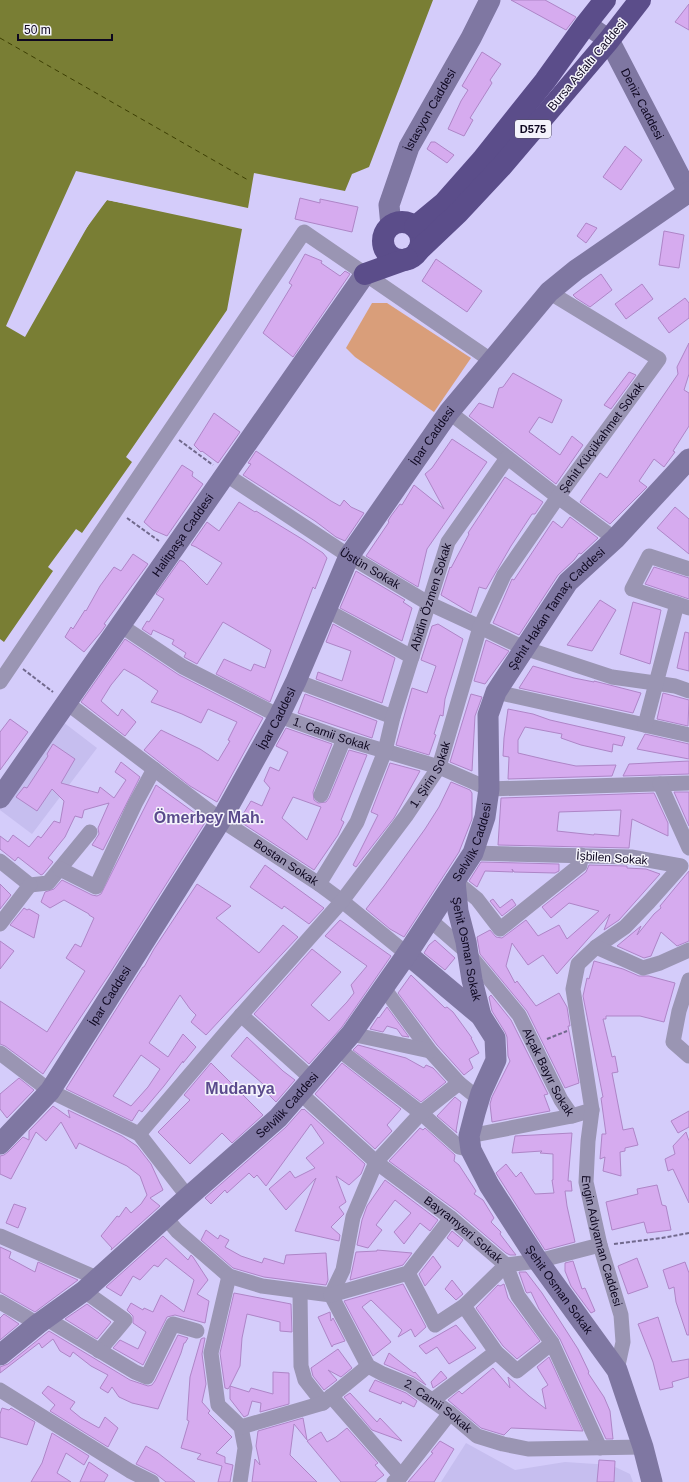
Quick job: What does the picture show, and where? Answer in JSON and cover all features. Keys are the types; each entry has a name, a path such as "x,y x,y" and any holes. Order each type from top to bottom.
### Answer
{"highway":[{"name":"Bursa Asfaltı Caddesi","path":"415,227 444,203 482,160 546,81 586,24 605,0"},
{"name":"Bursa Asfaltı Caddesi","path":"413,255 458,213 501,167 609,40 640,0"},
{"path":"365,274 387,232 396,223 403,222 415,227 419,232 420,245 413,255 401,260 395,258 386,250 384,244 387,232"},
{"path":"365,274 413,255"}],"street":[{"name":"İstasyon Caddesi","path":"387,232 389,205 409,147 471,38 490,0"},
{"name":"Deniz Caddesi","path":"549,292 576,270 689,193 609,40 586,24"},
{"path":"0,682 304,232 492,361"},
{"name":"Halitpaşa Caddesi","path":"0,798 365,274"},
{"name":"İpar Caddesi","path":"0,1144 50,1091 221,820 279,716 296,680 348,556 449,412 549,292"},
{"name":"Şehit Küçükahmet Sokak","path":"480,627 504,575 558,497 659,359 549,292"},
{"path":"449,412 558,497 615,538"},
{"name":"Abidin Özmen Sokak","path":"319,884 357,822 386,751 393,717 448,542 508,458"},
{"name":"Şehit Hakan Tamaç Caddesi","path":"489,788 488,715 496,692 568,582 615,538 689,458"},
{"name":"Üstün Sokak","path":"225,474 348,556 428,603 524,648 612,677 675,686 689,691"},
{"path":"645,725 656,683 683,606 632,589 649,556 689,569"},
{"path":"326,610 412,657"},
{"name":"1. Camii Sokak","path":"120,625 183,666 279,716 344,739 439,767 489,788"},
{"name":"1. Şirin Sokak","path":"139,1134 241,1015 342,901 406,816 439,767 480,627"},
{"path":"296,680 393,717"},
{"path":"496,692 689,735"},
{"name":"Bostan Sokak","path":"67,703 221,820 319,884 407,954"},
{"path":"321,795 344,739"},
{"path":"60,869 96,887 135,804 154,769"},
{"path":"489,788 689,783"},
{"path":"660,784 689,848"},
{"name":"Selvilik Caddesi","path":"0,1355 91,1285 278,1118 345,1041 407,954 473,853 485,817 489,788"},
{"path":"0,861 30,885 48,883 90,832"},
{"path":"596,947 625,927 681,866 689,852"},
{"name":"İşbilen Sokak","path":"473,853 631,856 681,866"},
{"path":"455,881 477,899 500,929 580,865 581,855"},
{"name":"Şehit Osman Sokak","path":"455,881 458,911 480,1016"},
{"path":"0,924 30,885"},
{"name":"Alçak Bayır Sokak","path":"429,920 468,953 519,1015 561,1100 572,1116 592,1110 573,989 578,964 596,947"},
{"path":"596,947 643,968 660,963 689,950"},
{"name":"Şehit Osman Sokak","path":"407,954 480,1016 494,1038 496,1060 479,1099 470,1143 489,1185 538,1261 617,1370 642,1447"},
{"path":"689,980 679,1011 674,1042 689,1056"},
{"path":"383,987 430,1051 459,1083 479,1099"},
{"name":"Bayramyeri Sokak","path":"241,1015 376,1162 451,1218 506,1265 518,1296 552,1343 600,1448"},
{"path":"345,1041 430,1051"},
{"path":"345,1041 459,1147 572,1116"},
{"path":"0,1053 50,1091 139,1134 188,1197"},
{"path":"331,1295 344,1270 353,1218 376,1162 421,1113 459,1083"},
{"name":"Engin Adıyaman Caddesi","path":"592,1110 588,1141 586,1182 600,1245 620,1315 623,1342 617,1370"},
{"path":"166,1218 177,1231 229,1276 262,1286 331,1295 408,1273 451,1218"},
{"path":"0,1236 91,1285 125,1320 99,1351"},
{"path":"408,1273 435,1325 464,1306 506,1265 538,1261 600,1245"},
{"path":"229,1276 211,1353 218,1405 241,1427 245,1448 240,1482"},
{"path":"300,1292 301,1366 305,1380 327,1400 398,1479 450,1413"},
{"path":"241,1427 327,1400 368,1366 331,1295"},
{"path":"0,1302 99,1351 135,1372 147,1377 173,1324 197,1331"},
{"path":"464,1306 496,1352 516,1371 552,1343"},
{"path":"433,1400 496,1352"},
{"name":"2. Camii Sokak","path":"368,1366 410,1386 433,1400 478,1436 503,1444 528,1449 642,1447"},
{"path":"0,1390 127,1476 152,1482"},
{"path":"642,1447 652,1482"}],"path":[{"path":"169,432 225,474"},
{"path":"117,510 172,550"},
{"path":"14,662 67,703"},
{"path":"534,1044 579,1026"},
{"path":"600,1245 662,1238 689,1233"}],"shaded area":[{"path":"0,0 433,0 369,167 352,174 345,191 254,173 248,208 76,171 6,326 25,337 94,215 107,200 242,229 227,310 126,457 132,462 82,533 76,529 48,567 53,571 4,642 0,639"},
{"path":"372,303 387,303 471,358 434,412 355,357 346,348"},
{"path":"63,722 97,748 32,834 0,810 0,806"},
{"path":"466,1443 515,1470 565,1462 611,1465 630,1474 633,1482 441,1482"}],"pier":[{"path":"106,198 206,219 107,200 74,245 92,213"}],"building":[{"path":"511,0 545,0 576,17 566,30"},
{"path":"689,4 689,30 675,22"},
{"path":"482,52 501,64 490,80 492,83 470,118 473,120 464,136 448,129 461,101 468,90 462,86"},
{"path":"431,142 435,142 454,155 447,163 427,149"},
{"path":"625,146 642,160 621,190 603,177"},
{"path":"300,198 320,203 320,199 358,207 352,232 295,219"},
{"path":"586,223 597,228 586,243 577,236"},
{"path":"664,231 684,235 679,268 659,265"},
{"path":"305,254 322,261 321,263 340,276 345,271 350,274 293,357 263,333 292,285 289,283"},
{"path":"436,259 482,291 467,312 422,281"},
{"path":"601,274 612,290 590,307 573,295"},
{"path":"642,284 653,299 626,319 615,304"},
{"path":"685,298 689,303 689,318 669,333 658,318"},
{"path":"689,343 689,374 684,390 689,393 689,426 673,451 675,452 664,467 654,459 639,481 647,487 610,524 580,502 600,473 607,478 678,374 677,367"},
{"path":"629,372 636,375 611,409 604,405"},
{"path":"513,373 562,400 552,423 539,417 529,432 560,455 572,436 583,445 556,484 469,416 479,403 493,408 499,388 503,387"},
{"path":"214,413 240,432 218,463 202,451 201,452 194,445"},
{"path":"452,439 487,462 427,549 418,587 366,556 389,522 388,521 391,516 400,504 402,505 414,485 444,509 425,474 432,468"},
{"path":"256,451 331,501 340,506 344,500 351,507 364,513 345,541 336,537 315,521 243,475 251,464 248,463"},
{"path":"182,465 193,472 192,476 203,484 167,536 153,530 144,522"},
{"path":"505,477 543,502 535,514 532,514 511,546 486,589 479,587 471,613 441,595 450,567 451,568 469,534 468,533"},
{"path":"239,502 302,539 323,553 327,558 315,589 313,587 270,702 216,674 224,659 251,671 254,664 265,668 271,650 223,622 197,664 184,657 186,653 172,644 174,640 153,630 151,635 142,629 147,621 149,622 164,599 156,594 180,560 184,562 207,585 222,563 191,545 207,522 219,531"},
{"path":"675,507 689,519 689,554 657,528"},
{"path":"570,517 598,538 581,554 579,553 574,560 558,575 519,635 493,623 512,579 514,580 553,521 562,528"},
{"path":"133,554 148,564 104,624 106,625 101,632 84,652 65,637 71,627 73,629 85,610 86,611 100,586 114,567 121,571"},
{"path":"654,567 689,578 689,599 645,584"},
{"path":"356,571 405,600 403,602 412,608 402,641 340,608"},
{"path":"600,600 616,610 592,651 567,645"},
{"path":"633,602 661,610 650,664 620,654"},
{"path":"333,624 395,658 382,703 316,679 318,672 342,681 351,651 326,642"},
{"path":"438,624 463,639 445,699 443,716 440,715 434,734 436,735 429,755 396,745 412,688 427,693 436,666 421,660 432,626"},
{"path":"685,632 689,633 689,671 677,668"},
{"path":"125,639 179,675 263,718 217,802 190,786 144,750 161,730 200,749 218,761 230,741 228,740 237,722 208,709 201,723 151,702 158,691 124,669 111,685 101,701 118,716 122,709 136,722 125,736 81,702"},
{"path":"486,640 509,651 485,684 474,681"},
{"path":"533,666 574,678 594,681 641,693 633,713 519,688"},
{"path":"663,693 689,700 688,726 657,719"},
{"path":"305,694 377,721 372,738 298,713"},
{"path":"471,694 482,697 475,716 472,771 450,762"},
{"path":"508,709 625,737 622,746 613,744 612,752 581,745 561,738 562,734 525,727 518,740 518,753 576,766 616,765 612,776 508,779 509,757 503,756"},
{"path":"10,719 28,732 0,770 0,732"},
{"path":"286,728 332,744 313,792 314,800 318,803 326,802 329,798 349,750 367,755 341,820 344,822 338,835 314,870 239,821 251,801 262,806 270,788 264,781 270,767 279,771 288,752 276,746","holes":["293,797 321,807 307,840 282,818"]},
{"path":"645,734 689,744 689,759 637,749"},
{"path":"53,744 75,759 61,783 98,793 100,787 114,798 126,780 115,772 121,762 140,777 103,850 92,845 99,834 98,828 109,803 84,810 82,818 75,816 65,837 48,858 53,862 41,875 18,857 15,861 0,849 0,836 8,842 13,835 29,847 38,836 41,838 54,821 60,823 64,801 52,789 37,811 16,797 24,787 27,788 48,756 47,754"},
{"path":"689,761 689,774 623,776 629,764"},
{"path":"390,763 420,771 394,818 356,867 353,865 378,815 371,812"},
{"path":"451,782 470,790 472,793 472,819 459,852 404,937 390,929 366,909 425,829 439,807"},
{"path":"156,785 206,821 110,973 43,1074 5,1046 0,1044 0,1001 47,1032 85,971 66,958 75,944 81,947 94,918 64,900 50,908 41,902 45,892 54,889 62,880 92,895 97,896 101,894"},
{"path":"674,792 689,792 689,826"},
{"path":"654,793 668,823 668,836 632,819 629,848 498,845 501,798","holes":["621,810 619,836 557,831 559,812"]},
{"path":"481,862 559,864 559,871 555,873 514,872 512,869 513,872 485,871 477,887 469,881"},
{"path":"265,865 324,908 309,924 284,906 282,909 250,887"},
{"path":"589,865 627,866 627,868 646,869 660,874 619,920 604,930 610,914 557,974 543,955 528,965 512,943 506,966 515,983 517,981 536,1006 559,993 567,1007 570,1026 568,1026 579,1083 565,1088 527,1011 480,954 477,937 490,930 496,937 502,938 526,920 538,936 559,925 567,939 599,911 569,903 551,918 542,907 586,872"},
{"path":"689,871 689,941 677,946 661,932 651,956 644,958 617,946 641,926 637,935 654,914 661,908 660,906"},
{"path":"0,884 11,895 0,909"},
{"path":"197,884 231,906 216,918 259,953 283,925 298,937 206,1035 191,1022 196,1015 180,995 149,1043 168,1057 183,1034 196,1047 142,1112 139,1110 132,1121 66,1089 154,949","holes":["141,1055 160,1069 148,1087 131,1106 113,1096"]},
{"path":"493,899 500,908 512,899 516,905 502,916 490,901"},
{"path":"24,908 27,910 29,909 39,915 34,938 10,925"},
{"path":"340,920 391,956 342,1027 309,1064 254,1014 312,949 341,972 311,1005 329,1021 347,1002 354,993 351,985 367,966 325,936"},
{"path":"435,940 455,958 445,970 424,953 429,945"},
{"path":"0,941 14,951 0,969"},
{"path":"594,961 623,969 639,976 649,976 675,983 664,1022 640,1016 606,1016 606,1019 603,1019 612,1057 615,1056 618,1072 612,1073 623,1130 633,1128 638,1145 625,1148 625,1151 620,1152 621,1176 603,1171 605,1157 600,1159 602,1134 606,1134 601,1098 603,1097 583,996 587,978 589,979"},
{"path":"411,975 445,1008 447,1007 453,1012 472,1038 479,1053 469,1059 473,1068 464,1075 437,1045 398,993"},
{"path":"491,995 511,1020 548,1094 544,1095 550,1111 492,1122 490,1104 492,1097 510,1061 508,1056 507,1037 492,1011 489,997"},
{"path":"387,1007 409,1037 402,1036 397,1029 387,1026 383,1032 370,1029"},
{"path":"247,1037 283,1071 295,1080 276,1102 268,1094 271,1091 231,1056"},
{"path":"358,1045 406,1058 424,1068 426,1065 433,1068 446,1082 421,1102 353,1050"},
{"path":"211,1063 263,1115 232,1143 222,1133 190,1164 158,1132 190,1100 184,1095"},
{"path":"342,1063 401,1109 387,1125 392,1131 375,1149 315,1094"},
{"path":"19,1078 34,1090 7,1118 0,1109 0,1094"},
{"path":"455,1097 461,1102 456,1131 457,1133 437,1116"},
{"path":"53,1106 70,1118 68,1110 122,1136 137,1146 151,1164 163,1190 150,1198 160,1206 111,1250 112,1248 101,1236 117,1216 119,1217 126,1207 131,1213 141,1204 147,1195 140,1176 127,1166 79,1143 76,1149 61,1122 46,1141 36,1132 11,1179 0,1174 0,1156 8,1152 23,1137 29,1140 29,1131"},
{"path":"302,1109 304,1109 365,1164 361,1174 349,1185 336,1176 346,1202 339,1207 344,1214 331,1227 340,1235 339,1241 295,1231 316,1178 286,1210 269,1189 290,1171 295,1178 315,1168 306,1158 324,1143 311,1124 266,1186 257,1175 254,1178 249,1173 227,1193 225,1190 211,1204 205,1198 286,1127"},
{"path":"689,1111 689,1127 678,1133 671,1121"},
{"path":"420,1128 423,1130 425,1128 455,1155 454,1161 459,1165 476,1191 474,1194 483,1200 494,1218 491,1222 501,1232 500,1234 516,1255 506,1253 457,1211 389,1161"},
{"path":"686,1132 689,1141 689,1203 673,1169 668,1171 665,1159 675,1154 673,1146"},
{"path":"572,1133 568,1181 571,1181 572,1191 565,1191 575,1242 545,1250 496,1173 506,1164 516,1177 521,1172 535,1194 554,1193 552,1180 553,1154 540,1153 542,1151 512,1153 515,1136"},
{"path":"385,1180 438,1220 430,1231 420,1223 404,1244 394,1232 411,1213 395,1200 376,1225 382,1230 368,1248 357,1245 362,1220 367,1206"},
{"path":"657,1185 662,1205 666,1206 671,1230 647,1233 644,1222 612,1230 606,1202 638,1194 637,1189"},
{"path":"14,1204 26,1208 18,1228 6,1223"},
{"path":"206,1230 218,1239 220,1235 229,1240 225,1247 241,1256 262,1263 264,1258 284,1264 286,1255 326,1253 328,1280 326,1285 264,1277 233,1268 201,1240"},
{"path":"452,1231 463,1240 458,1247 447,1238"},
{"path":"163,1236 188,1260 191,1255 193,1257 208,1280 197,1294 209,1301 205,1323 175,1315 167,1317 143,1365 113,1348 120,1340 138,1349 146,1332 133,1323 133,1316 127,1310 131,1303 143,1310 144,1308 153,1312 161,1295 184,1312 194,1280 166,1258 158,1267 154,1265 140,1280 133,1276 121,1296 106,1287"},
{"path":"0,1247 11,1252 9,1258 35,1272 38,1262 78,1280 35,1312 0,1292"},
{"path":"377,1250 412,1253 403,1265 350,1280 356,1252"},
{"path":"433,1256 441,1267 425,1286 419,1274"},
{"path":"637,1258 648,1287 628,1294 618,1266"},
{"path":"573,1261 582,1289 585,1288 595,1311 591,1313 571,1286 565,1271 565,1263"},
{"path":"685,1262 689,1273 689,1335 687,1335 676,1302 674,1287 669,1289 663,1270"},
{"path":"519,1272 526,1272 542,1293 578,1349 589,1372 588,1373 604,1397 610,1411 613,1439 606,1439 560,1339 539,1309 531,1292 526,1292"},
{"path":"452,1280 463,1294 456,1300 445,1289"},
{"path":"403,1284 426,1327 415,1337 411,1329 398,1337 402,1330 371,1300 362,1307 391,1342 373,1356 344,1301"},
{"path":"504,1284 508,1298 540,1341 517,1359 503,1346 476,1308 498,1285 500,1286"},
{"path":"234,1293 291,1304 292,1332 280,1331 280,1322 247,1314 242,1338 240,1366 228,1389 225,1388 220,1353"},
{"path":"87,1304 111,1322 97,1339 65,1319"},
{"path":"330,1312 331,1321 333,1318 345,1341 333,1345 332,1347 318,1317"},
{"path":"4,1314 19,1324 0,1340 0,1318"},
{"path":"658,1317 672,1362 689,1359 689,1377 672,1382 673,1387 660,1390 653,1362 638,1324"},
{"path":"456,1325 476,1348 449,1364 437,1347 426,1354 419,1346"},
{"path":"49,1331 130,1380 148,1386 152,1385 155,1381 178,1335 188,1338 184,1343 158,1409 132,1403 119,1397 112,1387 108,1393 100,1388 108,1375 91,1366 73,1352 70,1357 60,1351 53,1339 42,1348 39,1343 0,1373 0,1367 8,1364"},
{"path":"205,1338 202,1354 206,1384 202,1402 210,1411 208,1413 232,1437 216,1453 225,1457 225,1463 233,1465 230,1482 218,1482 222,1466 197,1459 201,1454 181,1448 189,1421 187,1420 190,1377 201,1339"},
{"path":"338,1349 352,1368 341,1377 328,1370 337,1380 324,1390 313,1376 311,1368"},
{"path":"389,1353 414,1373 415,1372 426,1385 414,1377 384,1364"},
{"path":"549,1357 583,1431 511,1428 504,1435 481,1428 448,1400 459,1391 462,1394 493,1368 510,1388 508,1377 546,1409 542,1389 548,1385 537,1367"},
{"path":"441,1371 447,1378 433,1388 431,1382"},
{"path":"273,1372 289,1373 289,1404 260,1412 261,1403 252,1401 248,1415 244,1417 230,1399 230,1386 249,1392 251,1388 273,1394"},
{"path":"375,1380 406,1393 417,1401 414,1407 402,1401 401,1404 369,1391"},
{"path":"48,1386 75,1402 70,1409 81,1418 99,1428 105,1417 118,1428 108,1447 50,1411 55,1405 42,1393"},
{"path":"350,1393 377,1422 380,1418 402,1441 372,1430 344,1397"},
{"path":"2,1408 9,1410 11,1408 35,1422 27,1445 0,1437 0,1414"},
{"path":"303,1418 307,1440 294,1424 290,1455 317,1482 252,1482 255,1459 260,1465 256,1446 258,1431"},
{"path":"347,1428 378,1463 375,1465 384,1475 375,1482 341,1482 307,1441 321,1432 327,1442"},
{"path":"52,1433 89,1456 84,1465 66,1453 57,1473 71,1482 31,1482 42,1463"},
{"path":"440,1441 454,1449 434,1482 408,1482 433,1453 431,1452"},
{"path":"146,1446 158,1453 195,1482 166,1482 156,1474 136,1464"},
{"path":"599,1460 615,1461 614,1482 597,1482"},
{"path":"89,1462 108,1475 104,1482 80,1482"}],"ferry route":[{"path":"0,38 248,180"}],"district":[{"name":"Ömerbey Mah.","path":"209,817"},
{"name":"Mudanya","path":"240,1088"}]}
